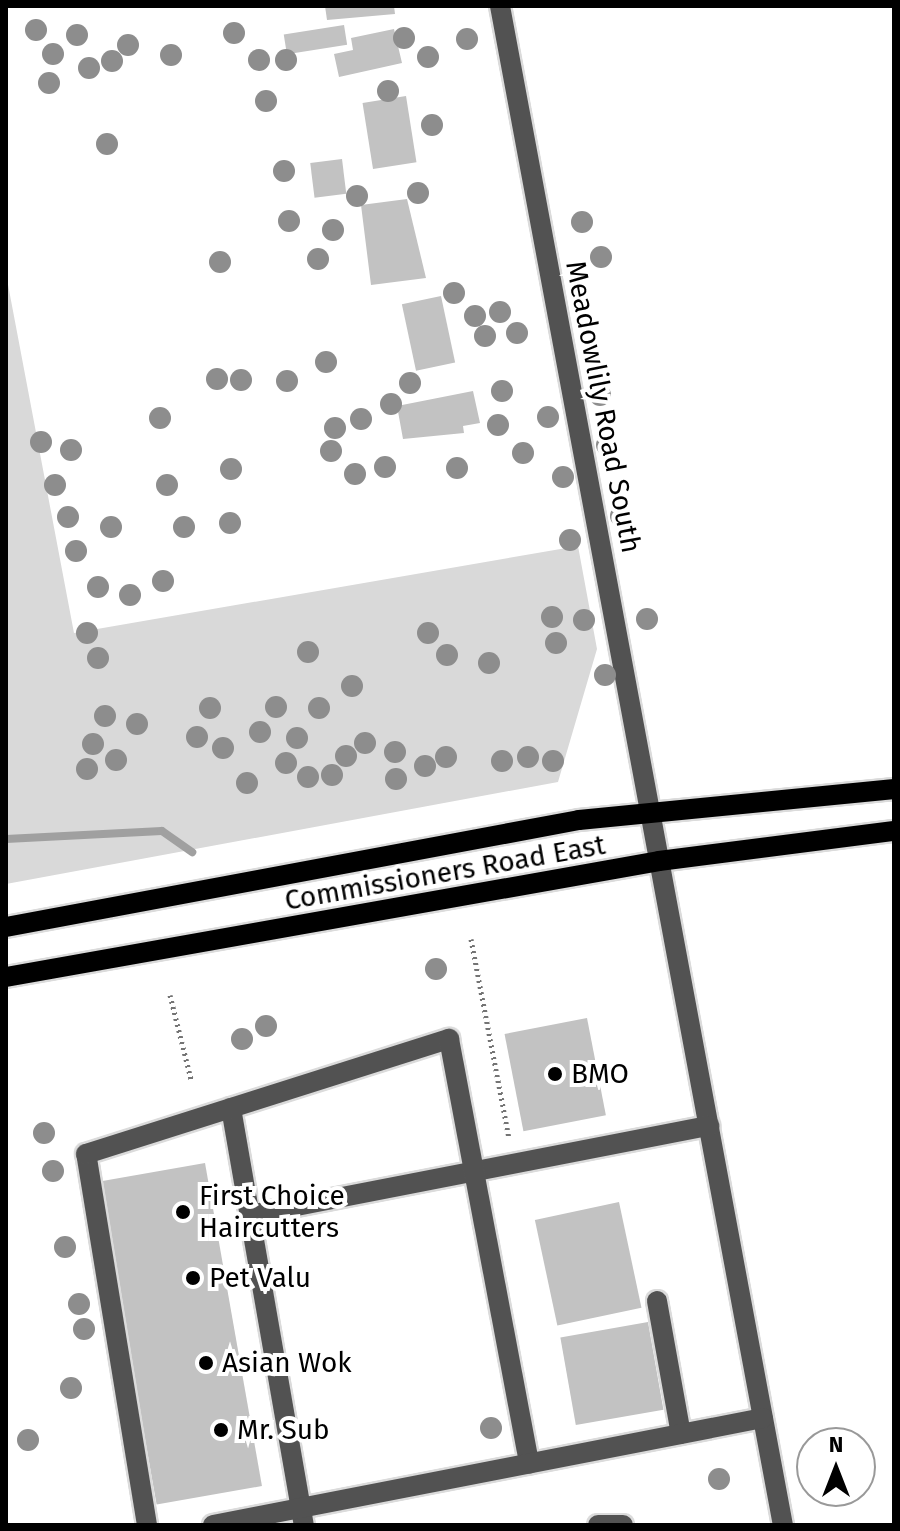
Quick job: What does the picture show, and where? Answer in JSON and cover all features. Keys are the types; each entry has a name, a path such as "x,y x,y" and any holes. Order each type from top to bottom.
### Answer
{"main road":[{"name":"Commissioners Road East","path":"6,927 579,820 651,818 894,789"},
{"name":"Commissioners Road East","path":"6,977 659,861 894,831"}],"street":[{"name":"Meadowlily Road South","path":"500,6 783,1525"},
{"path":"147,1525 86,1154 449,1039 529,1464"},
{"path":"231,1108 302,1516"},
{"path":"250,1215 709,1126"},
{"path":"657,1301 681,1434"},
{"path":"213,1525 302,1516 529,1464 763,1418"},
{"path":"598,1525 623,1525"}],"path":[{"path":"471,939 509,1138"},
{"path":"170,995 191,1079"}],"shaded area":[{"path":"6,274 74,633 578,546 597,649 558,782 6,884"}],"building":[{"path":"325,6 394,6 395,14 327,20"},
{"path":"344,25 347,45 287,54 284,35"},
{"path":"394,29 402,63 339,77 334,54 353,50 351,38"},
{"path":"406,96 416,162 373,169 363,103"},
{"path":"342,159 346,194 315,198 310,163"},
{"path":"407,199 426,278 371,285 361,205"},
{"path":"441,296 455,363 416,371 402,304"},
{"path":"473,391 480,423 463,426 464,433 403,439 397,406"},
{"name":"BMO","path":"587,1018 606,1115 523,1131 505,1034"},
{"path":"205,1163 262,1486 157,1505 100,1182"},
{"path":"619,1202 641,1308 557,1326 535,1220"},
{"path":"648,1322 663,1410 576,1425 560,1337"}],"waterway":[{"path":"6,839 162,831 192,852"}],"place":[{"name":"BMO","path":"555,1074"},
{"name":"First Choice Haircutters","path":"183,1212"},
{"name":"Pet Valu","path":"193,1278"},
{"name":"Asian Wok","path":"206,1363"},
{"name":"Mr. Sub","path":"221,1430"}]}
